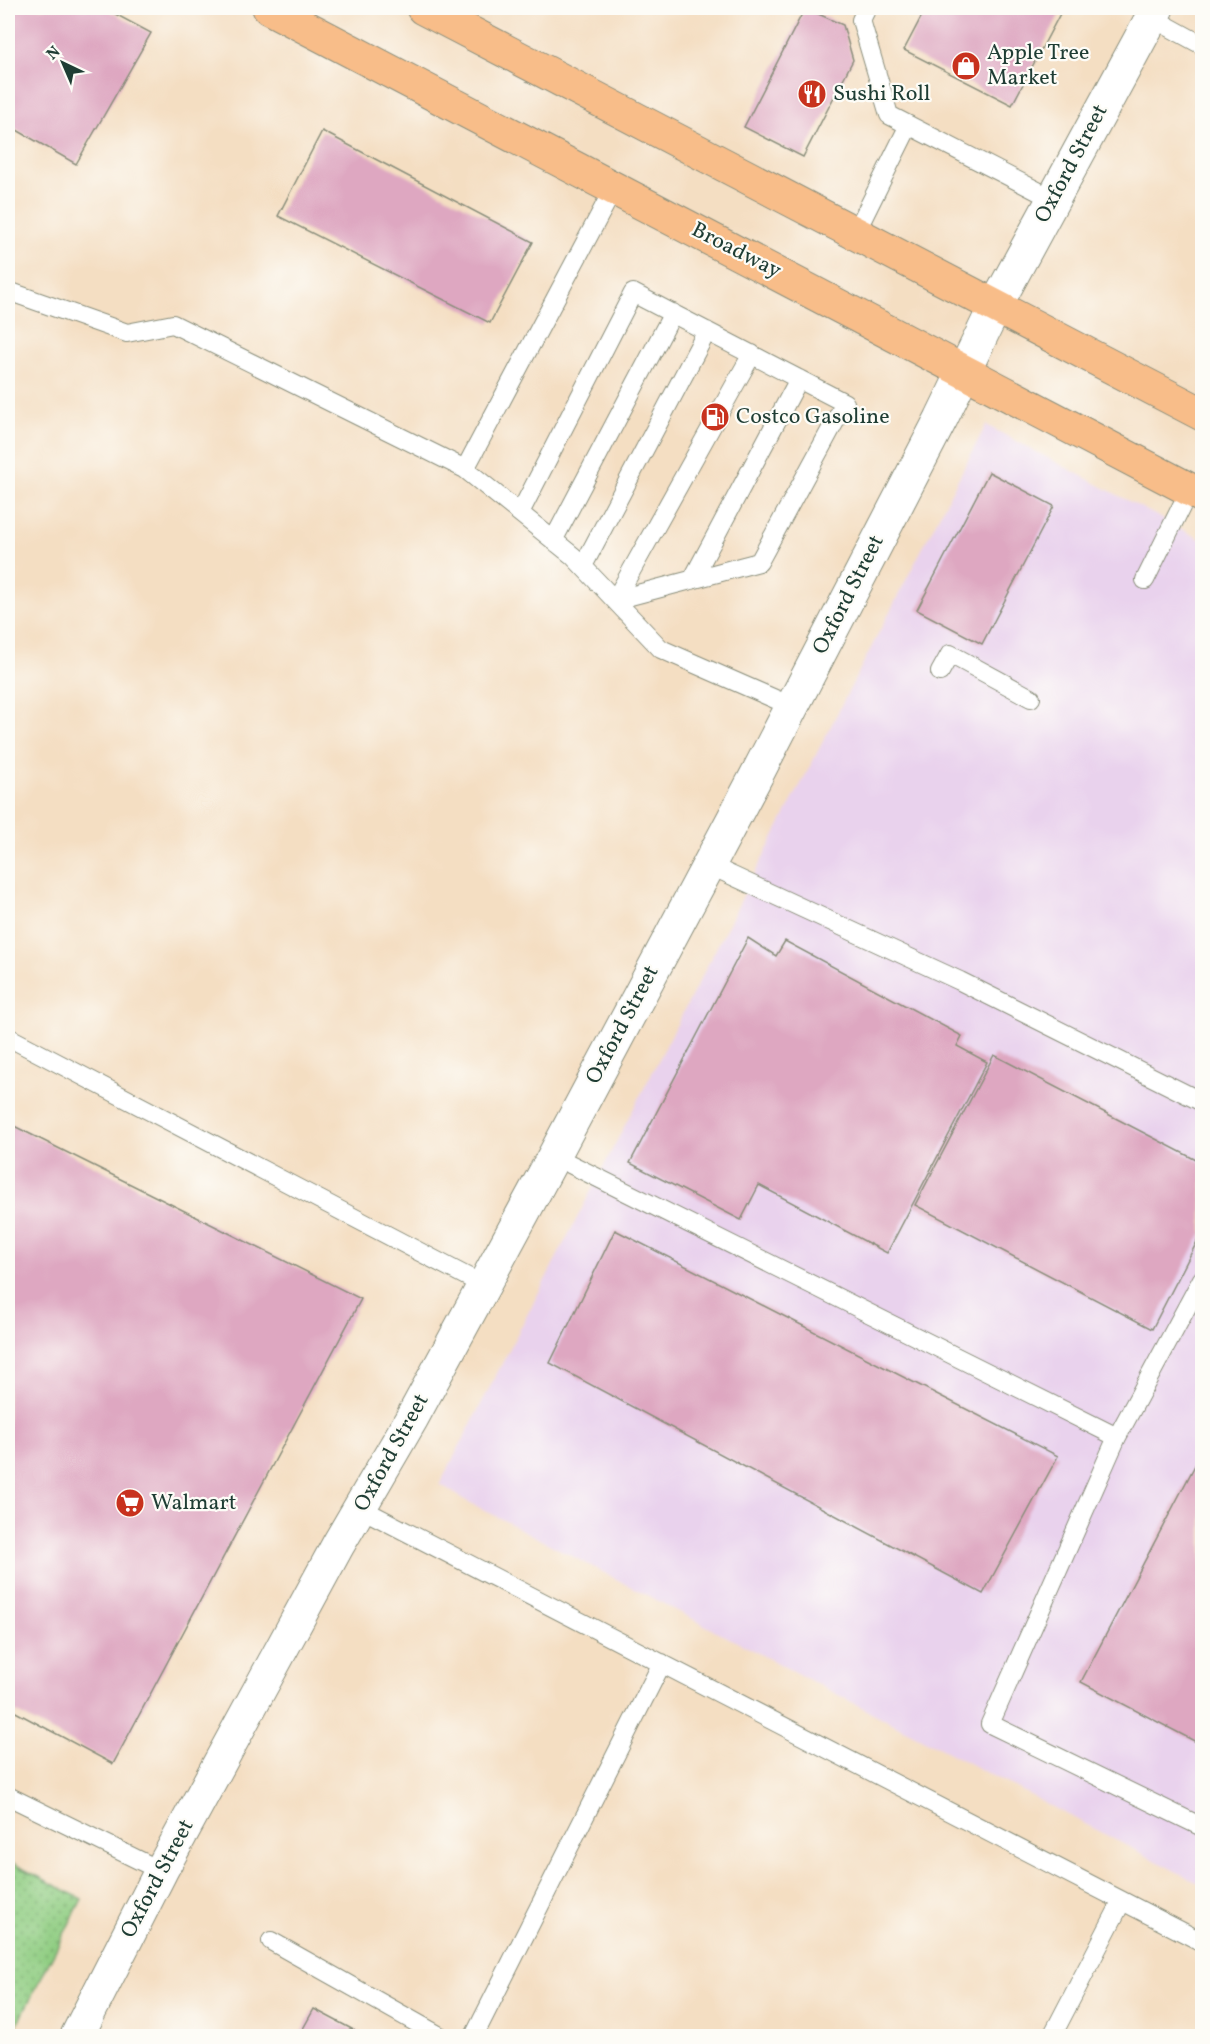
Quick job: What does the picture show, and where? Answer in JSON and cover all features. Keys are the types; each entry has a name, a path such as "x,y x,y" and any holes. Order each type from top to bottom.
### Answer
{"main road":[{"name":"Broadway","path":"269,8 966,370 1196,493"},
{"path":"423,8 1203,414"}],"street":[{"name":"Oxford Street","path":"77,2037 161,1872 338,1545 362,1509 485,1286 709,865 966,370 996,305 1154,12"}],"lane":[{"path":"867,8 861,20 889,115 1053,199"},
{"path":"1154,12 1203,45"},
{"path":"856,232 909,125"},
{"path":"465,469 614,188"},
{"path":"8,291 127,333 174,324 465,469 554,539 583,566 661,649 791,706"},
{"path":"521,511 633,293 846,403 759,562 615,600"},
{"path":"554,539 673,313"},
{"path":"583,566 706,331"},
{"path":"615,600 752,354"},
{"path":"692,580 800,379"},
{"path":"1145,580 1196,493"},
{"path":"940,672 950,654 1031,698"},
{"path":"709,865 960,981 1203,1102"},
{"path":"8,1037 485,1286"},
{"path":"554,1156 1117,1437"},
{"path":"1203,1279 1117,1437 990,1724 1203,1827"},
{"path":"362,1509 1203,1942"},
{"path":"474,2037 662,1663"},
{"path":"8,1796 161,1872"},
{"path":"1052,2037 1122,1900"},
{"path":"271,1941 440,2037"}],"shaded area":[{"path":"986,425 1202,540 1202,1885 463,1499 440,1484"}],"green space":[{"path":"8,1861 82,1899 11,2036 8,2036"}],"building":[{"path":"8,8 104,8 151,33 76,164 8,125"},
{"path":"805,8 843,25 853,60 803,157 744,127"},
{"path":"926,8 1063,8 1012,105 904,50"},
{"path":"322,131 533,242 490,323 278,216"},
{"path":"989,472 1054,506 982,644 917,610"},
{"path":"748,938 776,956 785,941 962,1036 957,1046 987,1062 887,1253 759,1185 741,1220 630,1163"},
{"path":"994,1055 1202,1163 1202,1232 1152,1329 915,1205"},
{"name":"Walmart","path":"8,1123 361,1299 113,1764 8,1708"},
{"path":"615,1230 1058,1456 983,1594 550,1363"},
{"path":"1202,1452 1202,1745 1081,1682"},
{"path":"314,2009 365,2036 299,2036"}],"place":[{"name":"Apple Tree Market","path":"966,66"},
{"name":"Sushi Roll","path":"812,94"},
{"name":"Costco Gasoline","path":"715,417"},
{"name":"Walmart","path":"130,1503"}]}
